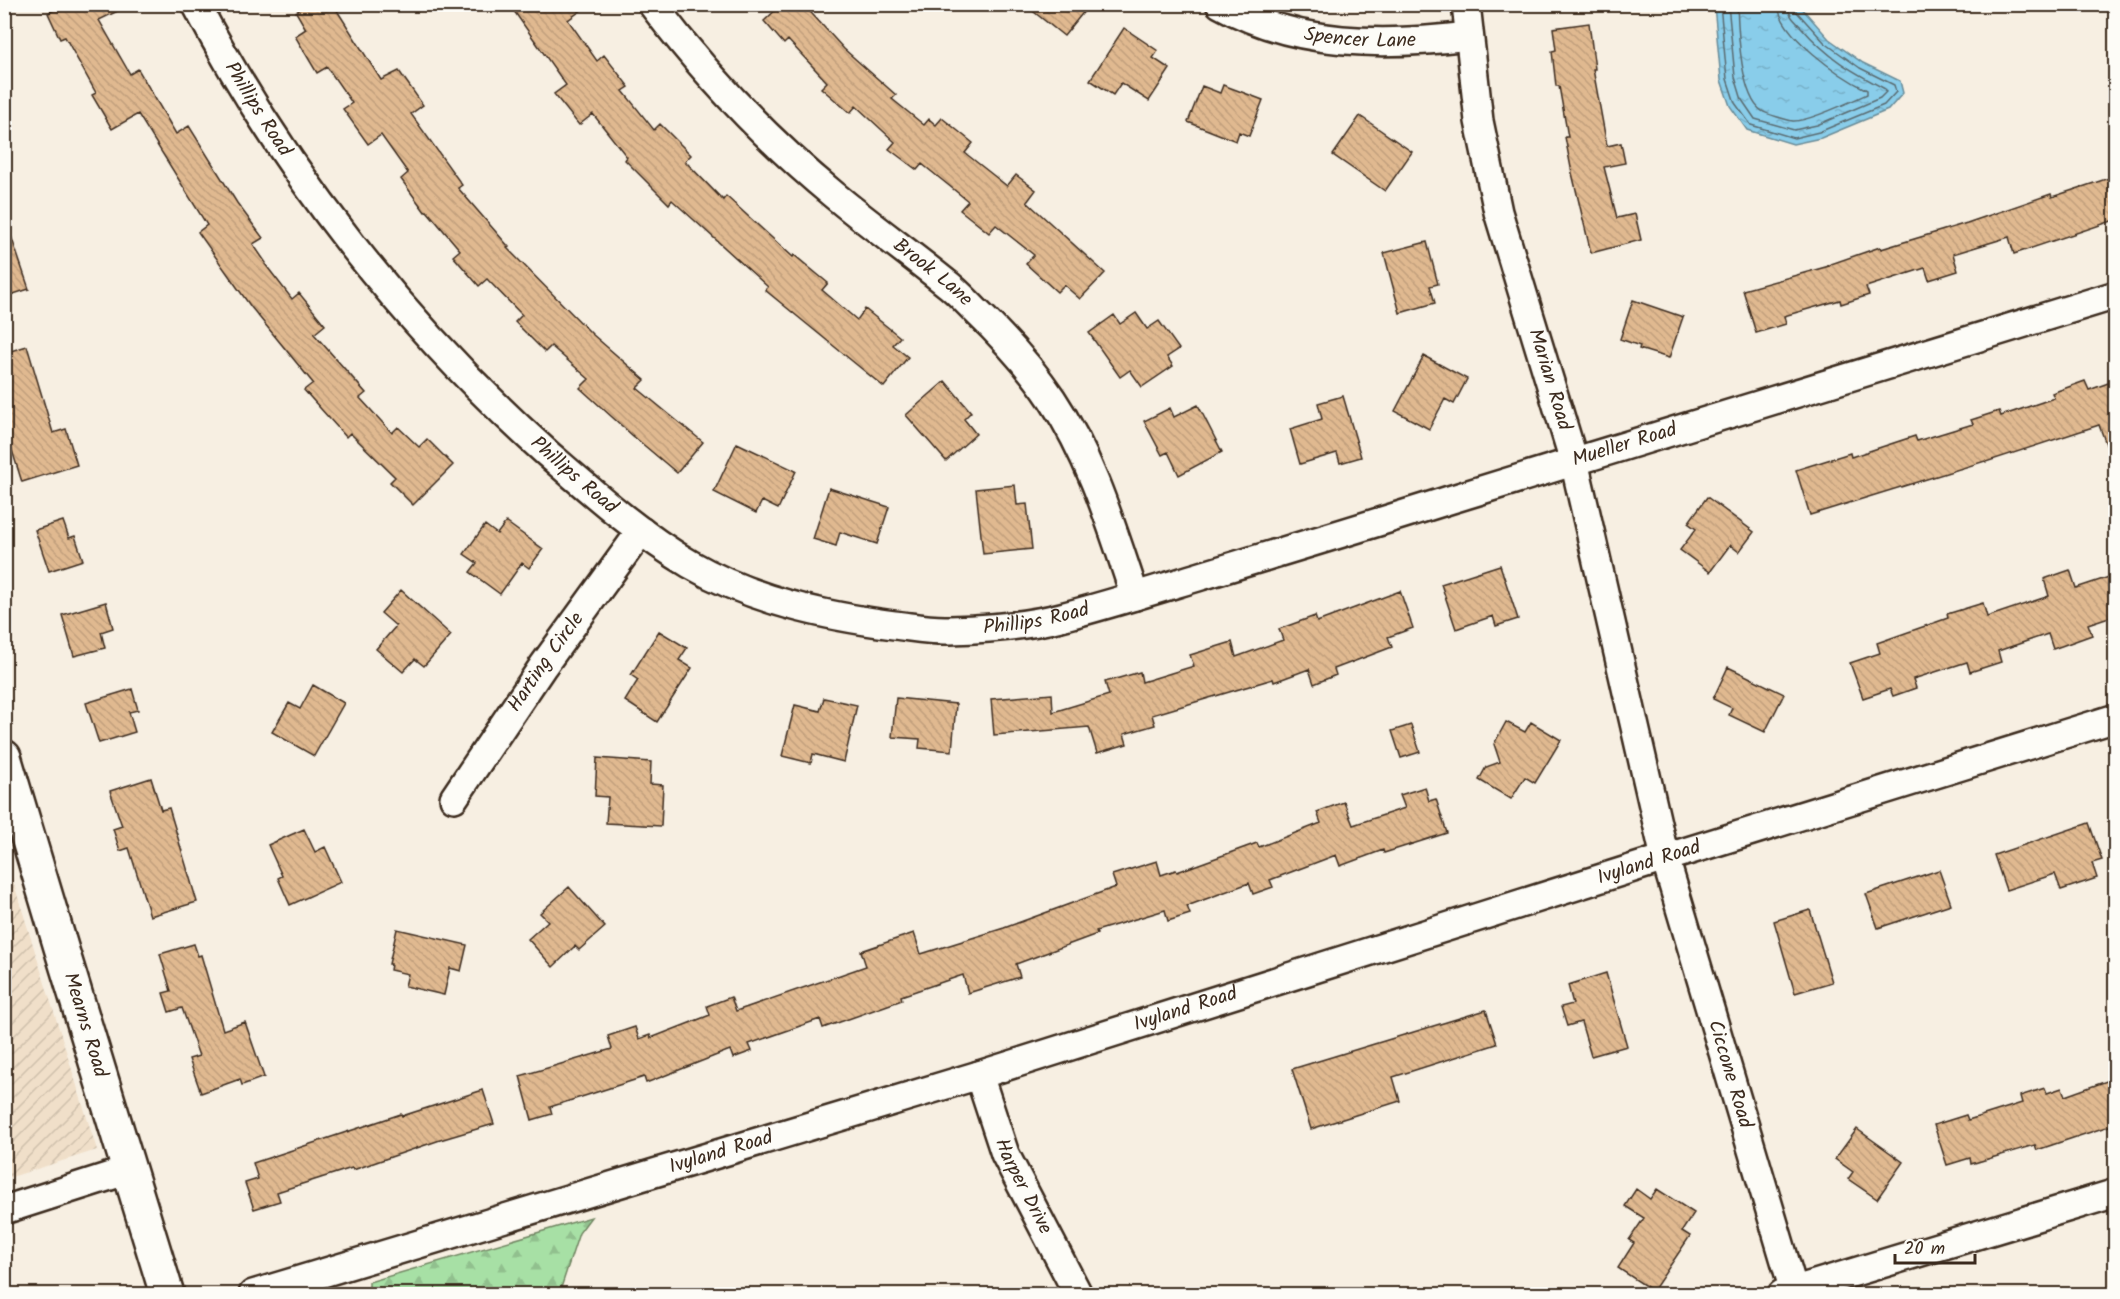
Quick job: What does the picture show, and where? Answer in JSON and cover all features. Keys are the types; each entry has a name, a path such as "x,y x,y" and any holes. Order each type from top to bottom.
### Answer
{"street":[{"name":"Phillips Road","path":"196,4 239,82 282,149 337,226 397,299 458,367 522,431 641,531 692,565 737,587 804,608 871,622 941,631 987,628 1056,618 1135,596"},
{"name":"Brook Lane","path":"652,4 693,56 800,166 946,282 993,327 1027,364 1053,400 1097,485 1135,596"},
{"name":"Spencer Lane","path":"1221,4 1276,28 1324,39 1355,43 1417,42 1469,36"},
{"name":"Marian Road","path":"1466,4 1479,121 1498,212 1574,461 1665,858"},
{"name":"Mueller Road","path":"1135,596 2115,295"},
{"name":"Harting Circle","path":"454,798 543,666 641,531"},
{"name":"Ivyland Road","path":"254,1294 979,1075 2115,718"},
{"name":"Mearns Road","path":"4,758 168,1294"},
{"name":"Ciccone Road","path":"1665,858 1788,1293"},
{"name":"Harper Drive","path":"979,1075 1005,1154 1078,1294"},
{"path":"4,1210 129,1170"},
{"path":"1788,1293 2115,1193"}],"shaded area":[{"path":"4,852 97,1150 5,1179 4,1179"}],"green space":[{"path":"591,1217 579,1233 559,1294 369,1294 369,1282"}],"water":[{"path":"1714,5 1799,5 1829,39 1863,63 1900,81 1903,93 1888,110 1821,138 1793,144 1747,130 1730,106 1721,80"}],"building":[{"path":"67,4 132,4 99,20 130,74 138,69 176,134 189,126 237,203 263,238 253,244 265,264 292,299 299,293 325,325 314,334 366,393 360,398 392,433 398,427 419,447 427,439 453,465 413,505 390,482 395,477 350,433 346,437 304,390 313,383 251,307 198,232 207,225 138,114 112,129 92,95 96,93 65,37 60,39 48,13"},
{"path":"308,4 333,4 381,80 399,71 423,105 411,114 462,185 458,188 509,247 507,248 592,334 645,380 637,388 703,442 677,473 580,388 589,379 551,346 545,352 515,322 522,315 487,279 479,286 453,256 460,250 427,211 425,212 401,179 408,173 381,135 368,144 343,109 352,103 327,67 317,73 295,36 306,29 296,12"},
{"path":"509,4 590,4 568,20 597,61 604,55 629,87 623,91 654,130 660,124 691,155 685,161 723,200 726,196 793,257 794,255 828,283 822,290 857,320 865,309 900,337 893,345 908,357 884,387 765,290 768,287 672,200 669,204 625,160 627,157 593,114 579,125 554,94 566,85"},
{"path":"782,4 803,4 844,49 896,95 892,99 924,125 929,119 936,125 942,118 973,143 965,153 1007,186 1016,175 1036,190 1027,202 1105,273 1080,299 1064,285 1057,292 1026,264 1034,255 996,225 989,233 960,210 968,201 922,164 917,170 889,149 895,142 856,106 850,113 821,88 827,82 788,40 784,44 764,21"},
{"path":"1024,4 1090,4 1064,36"},
{"path":"1589,23 1595,69 1593,69 1607,146 1621,143 1625,163 1604,167 1617,218 1635,214 1641,240 1591,253 1565,137 1568,137 1559,86 1556,86 1552,51 1556,50 1553,28"},
{"path":"1124,28 1158,51 1153,58 1170,69 1149,101 1121,83 1113,95 1090,80"},
{"path":"1223,85 1263,100 1249,136 1239,132 1236,141 1188,122 1202,86 1220,93"},
{"path":"1360,116 1412,152 1385,191 1333,155"},
{"path":"2115,176 2115,220 2014,254 2009,237 1953,254 1958,271 1929,280 1925,268 1866,287 1869,295 1841,304 1840,300 1784,316 1786,324 1756,333 1743,290 1829,266 1880,247 1881,249 2051,194 2052,197"},
{"path":"8,227 29,289 4,297 4,228"},
{"path":"1427,242 1438,284 1430,286 1435,303 1400,313 1384,253"},
{"path":"1633,300 1683,317 1669,358 1639,349 1640,346 1620,339"},
{"path":"1136,313 1147,329 1159,321 1179,349 1167,357 1173,366 1142,387 1130,370 1120,377 1089,333 1114,315 1120,324"},
{"path":"27,346 53,433 66,429 77,465 22,482 4,425 4,353"},
{"path":"1424,356 1467,379 1454,404 1445,399 1429,429 1395,411"},
{"path":"945,381 971,412 964,419 976,434 946,461 906,415"},
{"path":"2085,381 2089,390 2111,382 2115,395 2115,462 2113,463 2099,425 1810,515 1796,470 1850,453 1851,457 1915,436 1917,441 1973,424 1971,420 1999,411 2001,416 2054,398 2052,393"},
{"path":"1343,396 1361,457 1340,463 1337,453 1300,464 1290,429 1322,419 1318,403"},
{"path":"1198,405 1222,452 1179,475 1168,452 1162,455 1144,421 1170,408 1174,417"},
{"path":"737,443 796,471 778,509 762,501 756,513 714,492"},
{"path":"1015,485 1017,505 1027,504 1032,549 983,554 976,489"},
{"path":"829,488 889,507 877,544 840,532 836,546 813,539"},
{"path":"1707,497 1754,532 1739,552 1730,545 1710,572 1680,550 1696,529 1688,523"},
{"path":"63,521 69,538 75,536 83,560 49,571 35,530"},
{"path":"506,522 543,549 529,568 522,563 500,594 470,572 477,563 464,554 485,525 497,534"},
{"path":"1500,565 1518,619 1496,626 1493,616 1456,629 1441,584"},
{"path":"2070,570 2076,588 2115,575 2115,615 2088,624 2092,635 2053,649 2048,634 1998,651 2001,662 1970,672 1967,662 1913,679 1916,688 1893,696 1890,689 1863,698 1850,663 1880,653 1877,643 1948,618 1947,614 1983,603 1987,617 2049,596 2044,579"},
{"path":"401,590 451,635 424,666 415,659 403,672 376,649 396,626 381,613"},
{"path":"1400,591 1413,628 1388,637 1392,647 1334,669 1336,675 1314,684 1309,669 1274,682 1273,679 1152,715 1155,725 1124,734 1127,744 1097,753 1089,727 994,735 991,699 1052,694 1053,712 1109,695 1105,682 1140,672 1142,682 1194,666 1190,655 1232,642 1236,657 1283,640 1279,629 1315,616 1317,622"},
{"path":"106,602 113,628 101,632 105,648 74,656 62,615"},
{"path":"659,631 687,648 679,660 692,668 657,722 625,701 638,680 631,675"},
{"path":"1728,667 1784,694 1765,732 1729,715 1732,708 1713,699"},
{"path":"313,685 344,703 314,756 272,732 289,703 300,709"},
{"path":"132,689 138,710 129,712 135,732 99,743 86,703"},
{"path":"824,698 857,705 844,762 813,754 811,763 782,756 795,705 820,711"},
{"path":"896,698 956,704 952,751 919,748 920,739 892,737"},
{"path":"1506,722 1525,732 1531,722 1561,740 1535,783 1525,777 1511,799 1479,780 1486,767 1500,762 1494,744"},
{"path":"1411,725 1420,752 1401,758 1392,731"},
{"path":"597,758 651,762 650,784 663,785 661,826 606,823 608,797 595,796"},
{"path":"151,778 161,810 169,808 197,902 150,916 129,848 120,851 113,829 122,826 110,791"},
{"path":"1425,787 1429,801 1436,799 1447,833 1384,853 1383,850 1340,866 1336,855 1270,880 1273,887 1253,894 1249,883 1187,906 1190,914 1168,921 1165,910 1096,931 1097,934 1016,964 1020,977 968,993 963,975 901,996 902,1000 823,1028 820,1019 749,1044 752,1051 733,1058 730,1050 646,1083 644,1077 550,1107 552,1114 532,1120 520,1076 612,1049 608,1036 635,1027 639,1039 650,1035 651,1038 710,1015 707,1006 731,997 736,1011 866,966 861,951 914,933 921,954 1004,928 1116,887 1112,875 1157,861 1161,875 1176,870 1177,872 1257,843 1259,847 1321,823 1317,812 1344,802 1353,825 1405,808 1400,795"},
{"path":"2089,823 2102,860 2092,863 2097,878 2061,890 2055,874 2006,890 1994,855"},
{"path":"304,829 315,852 325,847 341,882 290,905 278,878 282,876 268,845"},
{"path":"1939,870 1951,904 1878,928 1866,894"},
{"path":"569,887 605,927 579,950 575,946 553,967 528,939 548,921 540,913"},
{"path":"1810,910 1832,982 1795,993 1774,921"},
{"path":"397,929 467,945 461,971 450,968 444,995 405,986 408,974 390,970 391,964 389,964"},
{"path":"194,944 198,956 201,955 223,1030 245,1022 264,1077 242,1085 240,1079 201,1093 189,1059 199,1056 182,1008 169,1012 163,993 171,991 160,954"},
{"path":"1606,973 1627,1046 1591,1056 1581,1022 1567,1026 1561,1007 1573,1004 1568,985"},
{"path":"1486,1010 1497,1044 1393,1077 1400,1101 1311,1129 1292,1069"},
{"path":"2115,1078 2115,1124 2037,1150 2035,1145 1971,1164 1970,1158 1947,1165 1934,1125 1966,1115 1968,1120 2022,1103 2020,1096 2045,1088 2047,1093 2062,1088 2065,1096"},
{"path":"483,1090 494,1124 277,1192 280,1201 254,1209 245,1183 258,1179 253,1163 401,1114 402,1116"},
{"path":"1857,1129 1903,1162 1877,1199 1848,1179 1853,1172 1835,1159"},
{"path":"1636,1189 1650,1199 1657,1189 1694,1213 1682,1231 1690,1236 1653,1291 1618,1268 1634,1243 1629,1240 1644,1218 1625,1206"}]}
